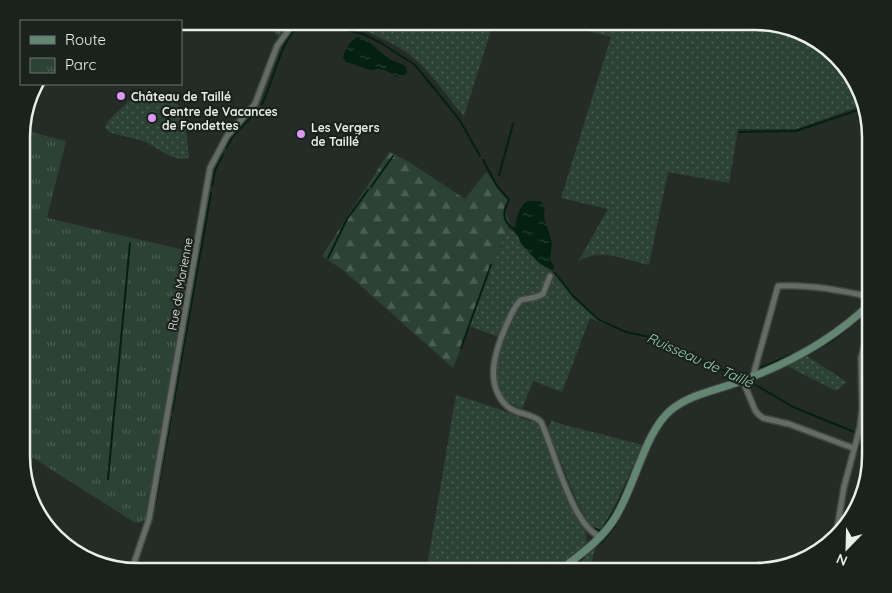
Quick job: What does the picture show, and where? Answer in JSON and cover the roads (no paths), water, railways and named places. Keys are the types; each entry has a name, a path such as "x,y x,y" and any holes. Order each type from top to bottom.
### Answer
{"street":[{"name":"Rue de Morienne","path":"135,563 149,519 210,168 227,136 255,104 277,46 289,30"},
{"path":"550,276 543,294 521,300 513,312 496,351 494,379 497,390 506,405 541,422 578,513 592,532 601,537"},
{"path":"853,448 789,424 763,418 758,414 747,379 778,286 797,284 862,296"},
{"path":"569,563 601,537 614,520 656,428 674,408 690,399 747,379 803,353 825,340 862,310"},
{"path":"838,523 844,487 860,427 862,354"}],"water":[{"path":"358,37 370,43 388,58 404,65 407,73 397,77 387,71 371,70 346,62 343,57 345,51 350,43"},
{"path":"527,201 540,201 545,206 544,217 552,243 550,260 554,269 552,270 533,257 515,233 518,215"}],"waterway":[{"path":"262,104 282,50 294,30"},
{"name":"Ruisseau de Taillé","path":"347,30 363,34 381,43 415,65 459,119 480,156"},
{"path":"739,132 796,131 858,110"},
{"path":"226,148 233,136 256,112"},
{"path":"499,175 513,124"},
{"path":"212,186 215,170 223,154"},
{"path":"371,187 393,156"},
{"name":"Ruisseau de Taillé","path":"483,160 497,186 509,200 504,213 508,224 516,230"},
{"path":"328,258 347,219 368,190"},
{"path":"172,412 211,193"},
{"path":"108,479 130,243"},
{"path":"461,348 491,265"},
{"name":"Ruisseau de Taillé","path":"555,273 573,296 599,320 626,332 650,337 711,366 743,377"},
{"path":"789,364 833,340 862,317"},
{"path":"758,369 793,354"},
{"name":"Ruisseau de Taillé","path":"749,381 793,407 857,433"},
{"path":"155,505 171,417"},
{"name":"Ruisseau de Taillé","path":"862,442 860,448 862,449"},
{"path":"592,528 601,531 617,506 631,476"},
{"path":"600,544 614,527 623,511"},
{"path":"577,563 584,557"}],"place":[{"name":"Château de Taillé","path":"121,96"},
{"name":"Centre de Vacances de Fondettes","path":"152,118"},
{"name":"Les Vergers de Taillé","path":"301,134"}]}
